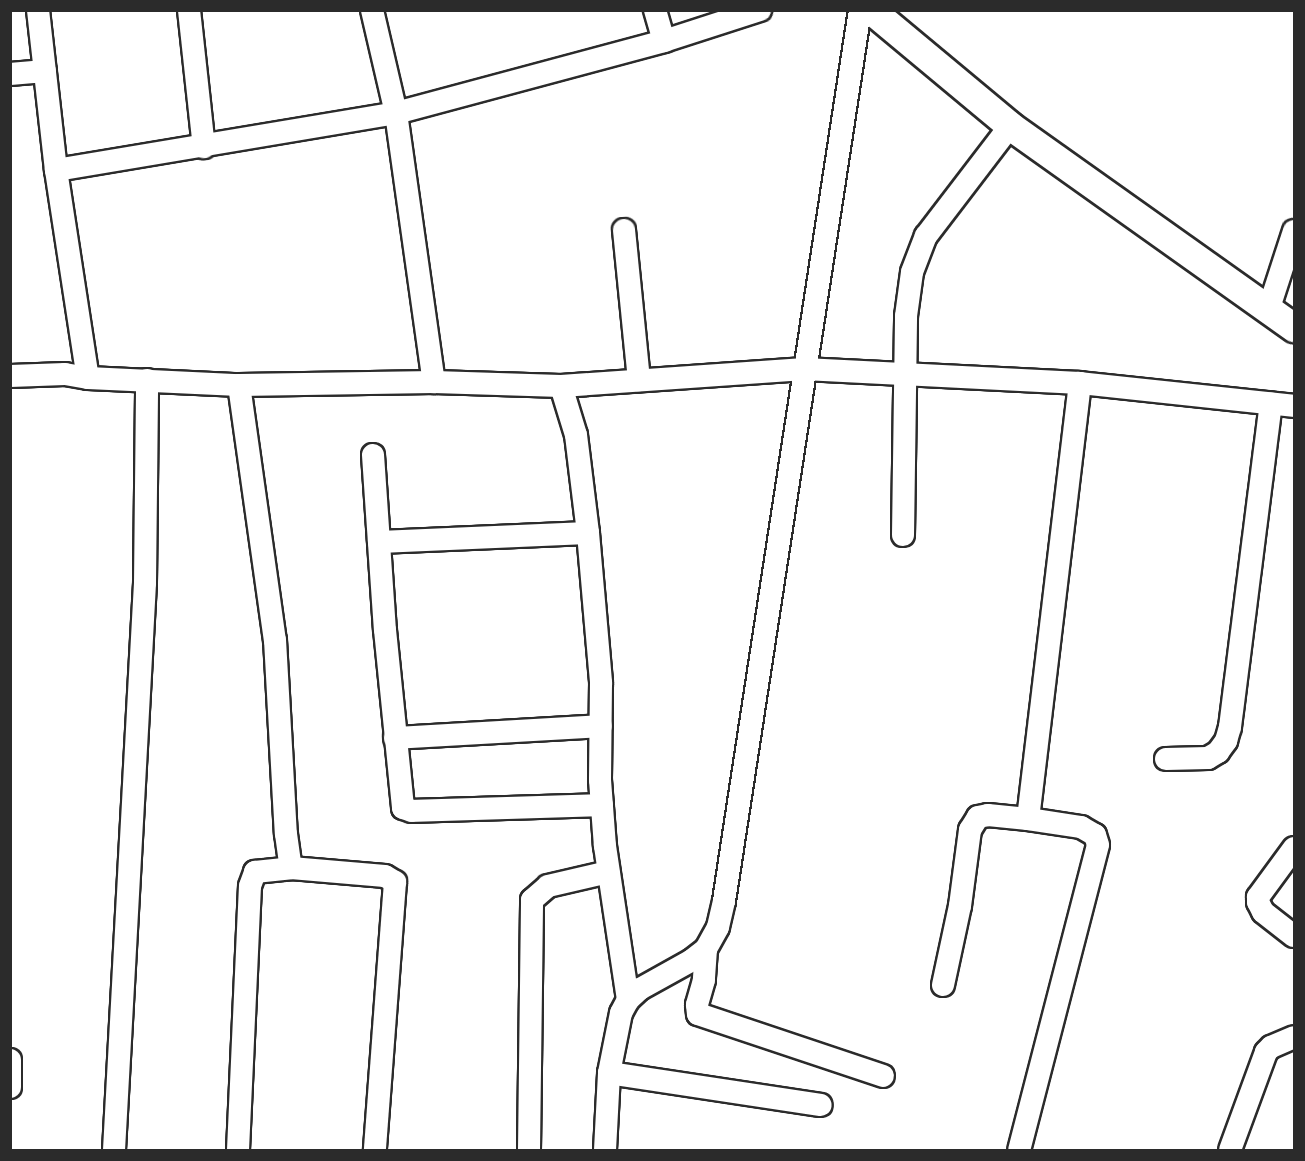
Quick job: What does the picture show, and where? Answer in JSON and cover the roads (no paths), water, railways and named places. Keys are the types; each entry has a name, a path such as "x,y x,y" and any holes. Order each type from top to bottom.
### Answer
{"street":[{"path":"38,10 56,170 88,378"},
{"path":"189,10 204,147"},
{"path":"372,10 396,113 434,382"},
{"path":"655,10 664,41"},
{"path":"56,170 396,113 664,41 760,10"},
{"path":"860,10 724,901 718,927 706,949 705,980 697,1005 698,1014 884,1076"},
{"path":"871,10 1010,126 1294,328"},
{"path":"10,74 45,71"},
{"path":"903,535 906,316 912,272 926,236 1010,126"},
{"path":"624,230 639,380"},
{"path":"1268,311 1294,231"},
{"path":"10,376 65,374 88,378 239,386 434,382 561,386 804,369 1080,383 1294,406"},
{"path":"114,1150 145,583 147,380"},
{"path":"1028,819 1080,383"},
{"path":"239,386 275,640 286,834 291,868"},
{"path":"561,386 576,435 588,533 601,683 602,805 608,872 628,1000"},
{"path":"1166,759 1208,758 1218,752 1226,741 1230,727 1271,404"},
{"path":"374,455 395,738 401,801 407,811 602,805"},
{"path":"379,542 588,533"},
{"path":"395,738 601,726"},
{"path":"943,985 960,906 973,823 978,817 988,815 1028,819 1090,830 1095,834 1098,845 1019,1150"},
{"path":"1294,848 1258,897 1258,902 1263,912 1294,936"},
{"path":"238,1150 250,886 255,872 291,868 385,876 395,882 375,1150"},
{"path":"529,1150 532,900 548,886 608,872"},
{"path":"605,1150 609,1073 621,1013 628,1000 706,949"},
{"path":"1230,1150 1266,1052 1294,1037"},
{"path":"10,1060 10,1087"},
{"path":"609,1073 821,1105"}]}
